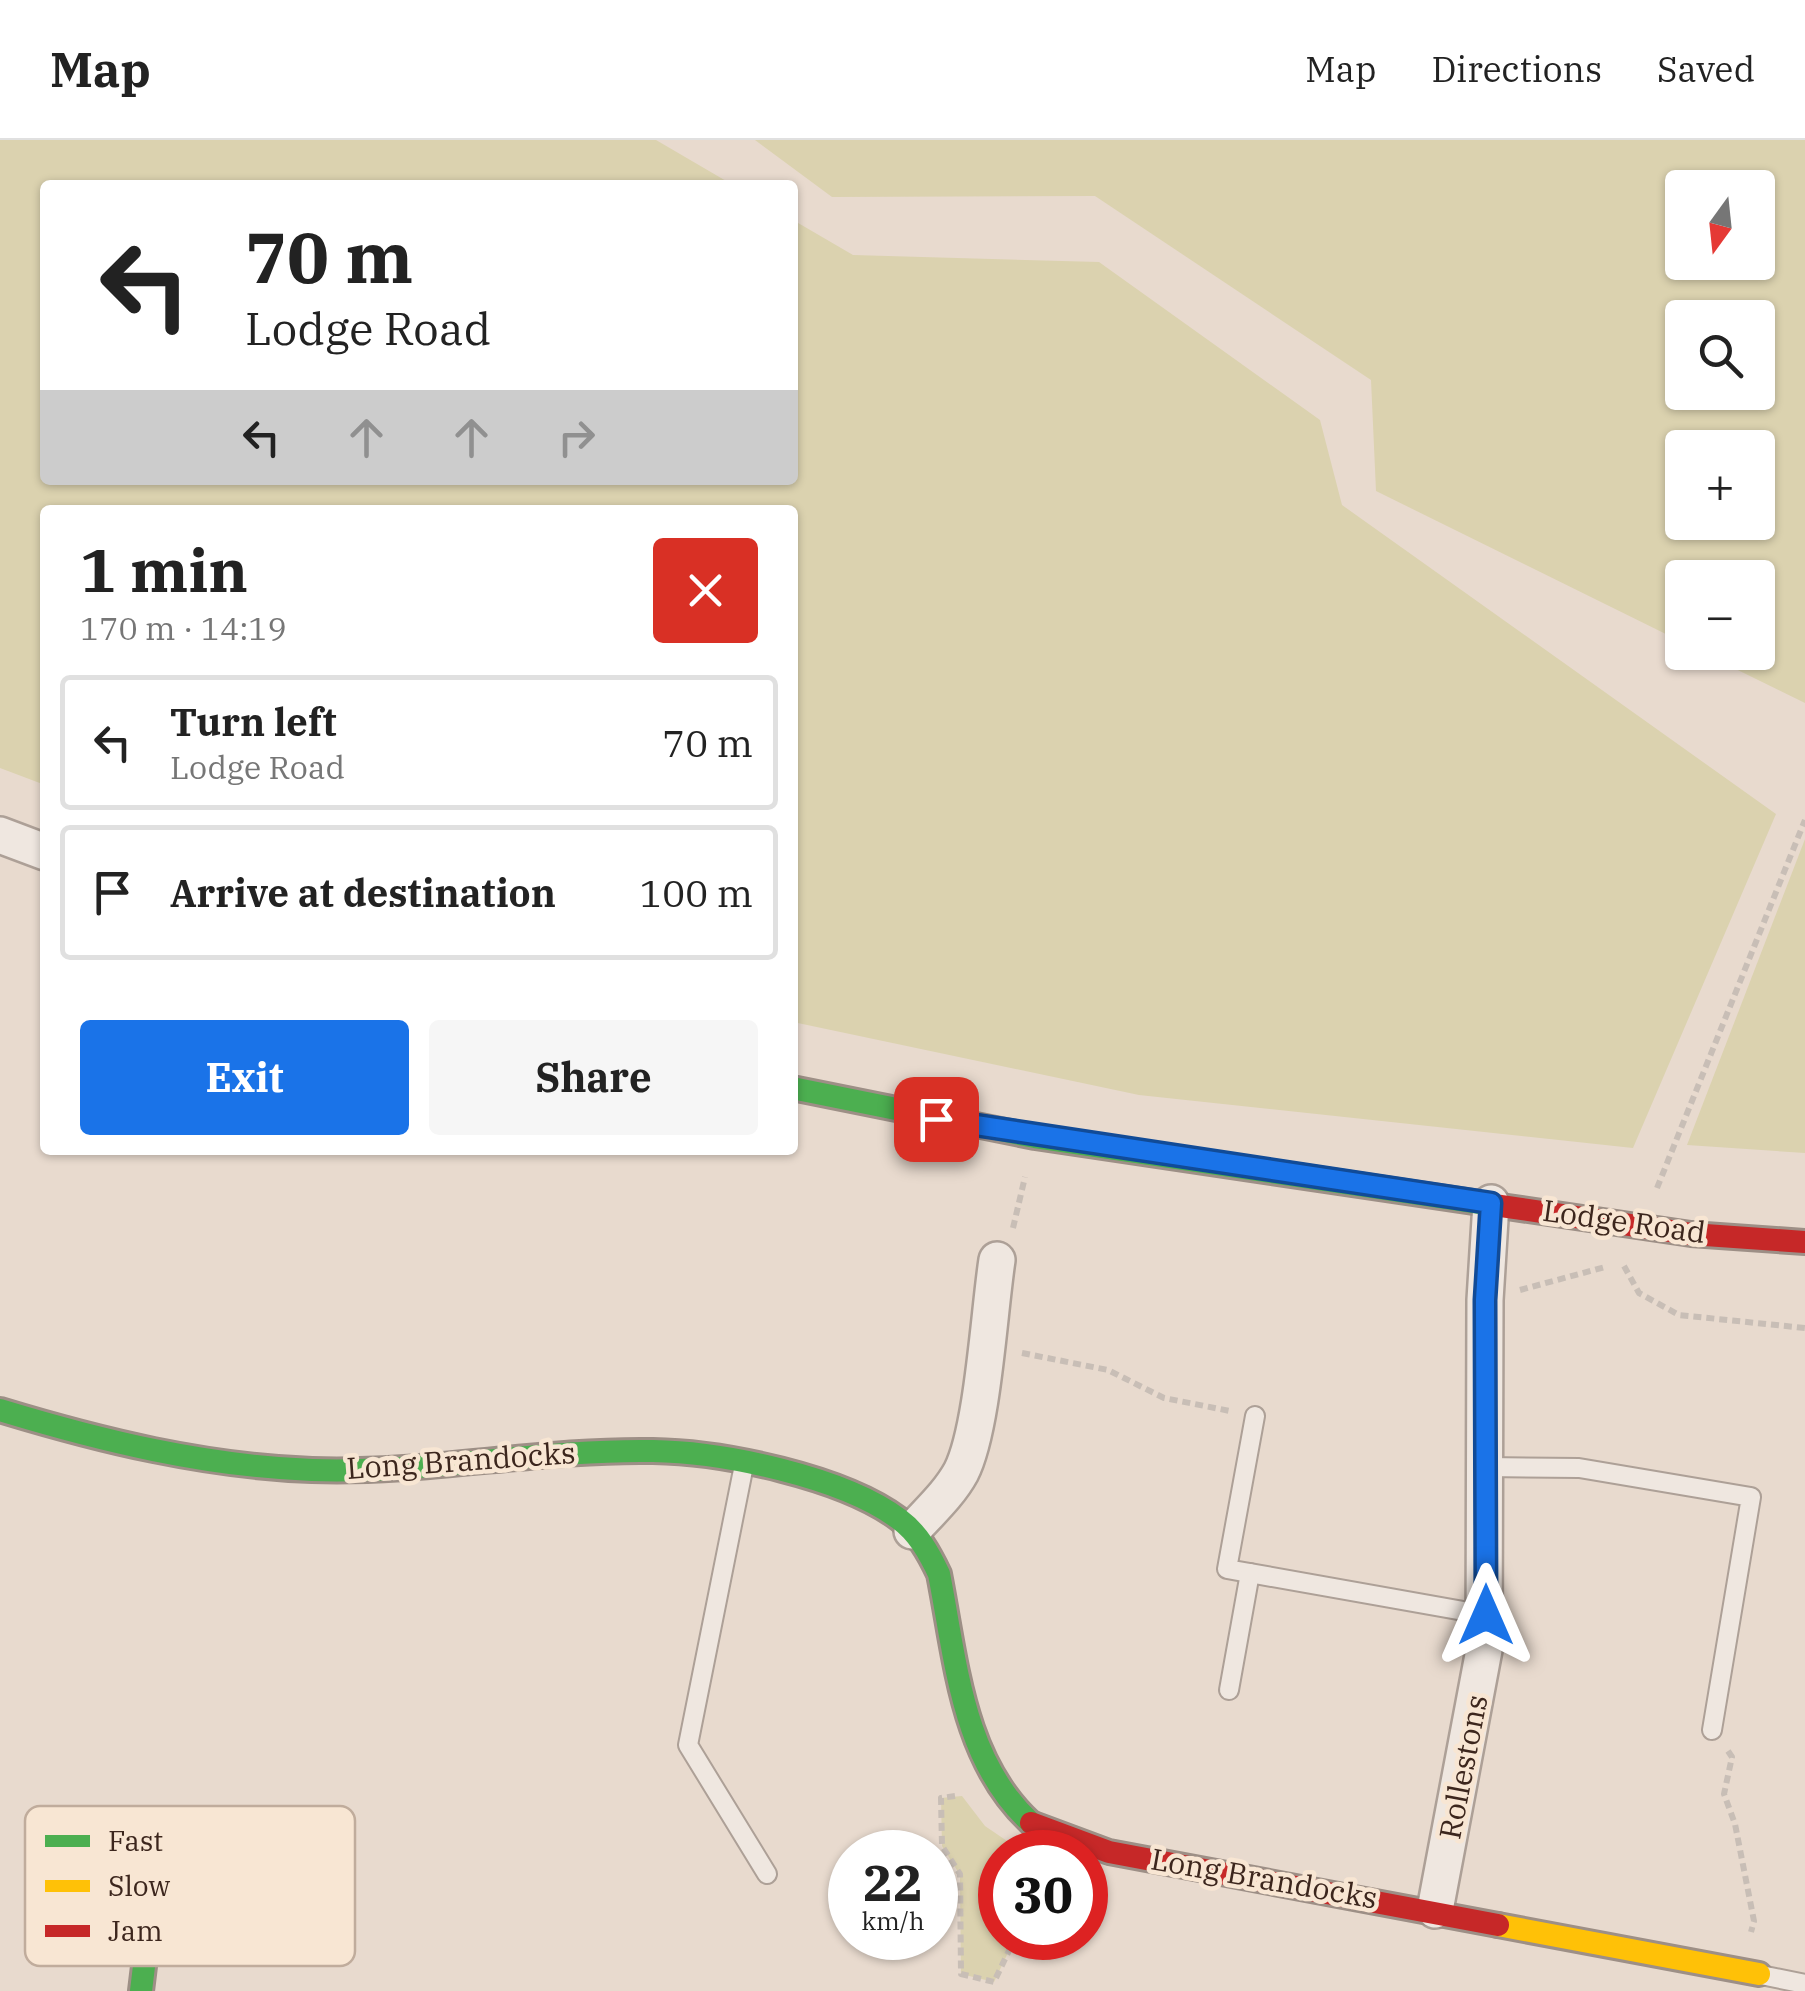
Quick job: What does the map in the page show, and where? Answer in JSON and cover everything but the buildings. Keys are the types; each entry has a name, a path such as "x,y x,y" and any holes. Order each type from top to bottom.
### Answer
{"street":[{"path":"0,835 40,850"},
{"name":"Lodge Road","path":"798,1089 1035,1137 1641,1226 1805,1242"},
{"name":"Rollestons","path":"1435,1910 1480,1684 1486,1615 1485,1300 1491,1203"},
{"path":"912,1531 961,1471 972,1442 997,1260"},
{"name":"Long Brandocks","path":"0,1410 156,1452 259,1466 356,1470 658,1450 744,1464 873,1503 912,1531 928,1548 939,1574 977,1745 996,1785 1030,1822 1066,1839 1109,1852 1435,1910 1590,1946 1750,1973"},
{"path":"141,1991 144,1966"}],"lane":[{"path":"1255,1416 1227,1568 1486,1615"},
{"path":"744,1464 688,1745 767,1874"},
{"path":"1486,1467 1578,1468 1752,1497 1712,1730"},
{"path":"1228,1690 1250,1573"},
{"path":"1750,1973 1805,1984"}],"path":[{"path":"1641,1226 1805,820"},
{"path":"997,1260 1007,1252 1035,1137"},
{"path":"1485,1300 1622,1262 1639,1293 1679,1315 1805,1328"},
{"path":"984,1348 1108,1370 1164,1398 1255,1416"},
{"path":"1712,1730 1732,1758 1724,1794 1736,1824 1754,1921 1750,1973"},
{"path":"996,1785 941,1798 942,1846 960,1874 961,1974 994,1982 1004,1960"}],"shaded area":[{"path":"0,140 656,140 724,180 40,180 40,485 798,485 798,223 853,255 1099,262 1320,420 1342,505 1776,814 1633,1148 1139,1095 798,1023 798,505 40,505 40,783 0,768"},
{"path":"755,140 1805,140 1805,703 1738,670 1775,670 1775,560 1665,560 1665,634 1376,491 1371,380 1095,196 832,197"},
{"path":"1805,839 1805,1153 1687,1145"},
{"path":"962,1796 991,1830 978,1830 978,1960 1004,1960 994,1982 961,1974 958,1830 942,1830 941,1798"}],"traffic: fast":[{"path":"798,1089 1035,1137 1487,1204"},
{"path":"0,1410 154,1450 272,1468 355,1470 610,1451 681,1452 747,1462 847,1491 899,1519 931,1559 939,1574 957,1674 976,1739 1008,1798 1031,1823"},
{"path":"141,1991 144,1966"}],"traffic: slow":[{"path":"1498,1925 1759,1974"}],"traffic: jam":[{"path":"1487,1204 1691,1234 1805,1242"},
{"path":"1031,1823 1109,1852 1498,1925"}],"route":[{"path":"936,1119 1491,1203 1485,1300 1486,1615"}]}
